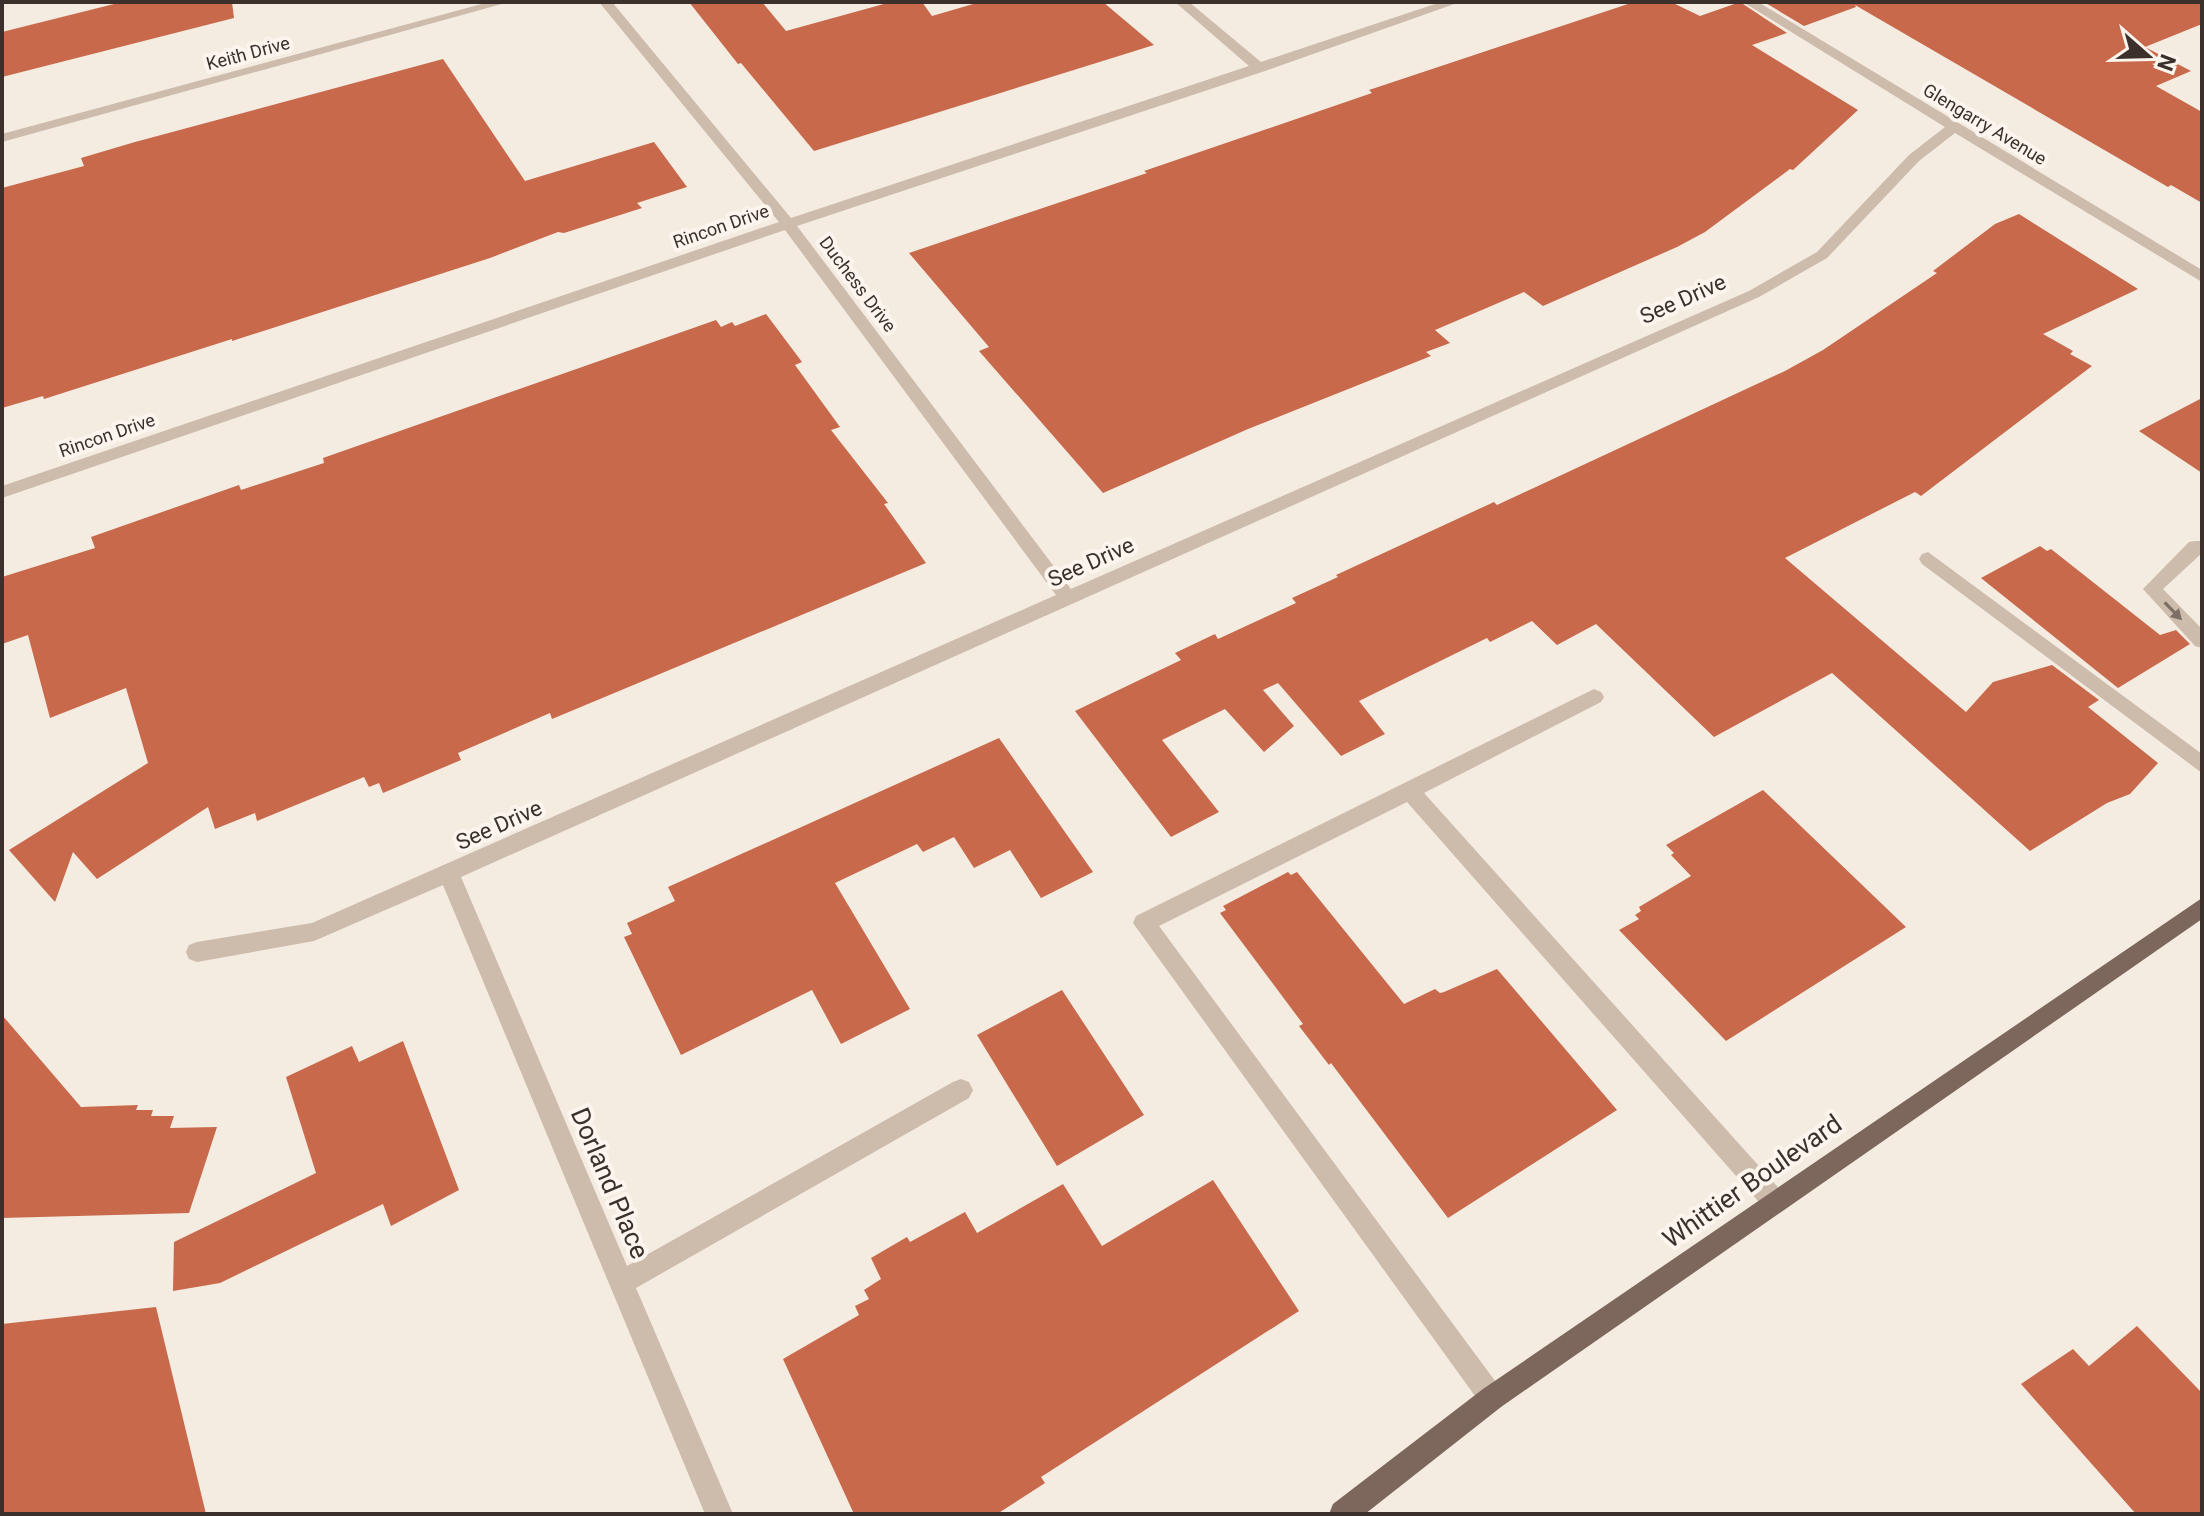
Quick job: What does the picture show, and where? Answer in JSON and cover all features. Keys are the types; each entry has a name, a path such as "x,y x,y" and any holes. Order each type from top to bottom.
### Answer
{"main road":[{"name":"Whittier Boulevard","path":"1343,1514 1492,1398 2202,907"}],"street":[{"name":"Keith Drive","path":"2,138 503,2"},
{"name":"Duchess Drive","path":"605,2 788,224 1068,598"},
{"path":"1181,2 1260,68"},
{"name":"Rincon Drive","path":"2,492 788,224 1454,2"},
{"name":"Glengarry Avenue","path":"1749,2 2202,277"},
{"name":"See Drive","path":"197,952 314,932 1754,294 1822,255 1914,158 1954,127"},
{"path":"2202,547 2195,547 2152,589 2202,641"},
{"path":"1928,559 2202,765"},
{"path":"1492,1398 1144,923 1594,697"},
{"path":"1410,791 1775,1202"},
{"name":"Dorland Place","path":"449,874 719,1514"},
{"path":"622,1282 961,1090"}],"building":[{"path":"122,2 232,2 234,18 2,77 2,32"},
{"path":"689,2 762,2 786,31 891,2 922,2 932,16 980,2 1103,2 1154,45 814,151"},
{"path":"1634,2 1671,2 1700,16 1740,2 1787,33 1752,45 1858,110 1793,170 1790,169 1705,232 1677,247 1543,306 1524,292 1435,330 1450,343 1426,352 1431,356 1248,429 1103,493 979,351 989,347 909,253 1372,93 1369,90"},
{"path":"1764,2 2202,2 2202,24 2145,47 2191,71 2156,86 2202,112 2202,203 2171,185 2168,187 1855,5 1804,26"},
{"path":"443,59 525,181 654,142 687,187 637,203 642,208 564,233 558,232 490,258 44,399 43,396 2,408 2,188 84,166 81,158 135,142"},
{"path":"2019,214 2138,289 2043,334 2092,366 1921,496 1915,492 1785,558 1966,712 1993,682 2052,665 2099,700 2088,707 2158,763 2130,794 2107,803 2030,851 1832,673 1714,737 1596,624 1557,645 1532,621 1490,642 1487,638 1359,701 1385,734 1341,756 1278,683 1263,690 1294,726 1264,752 1225,709 1162,740 1219,812 1171,837 1075,711 1181,660 1175,653 1215,634 1218,639 1296,603 1292,598 1338,577 1336,575 1494,502 1497,505 1785,371 1823,350 1937,273 1933,271 1995,224"},
{"path":"766,314 802,362 795,365 840,427 831,430 888,503 884,504 926,563 552,719 550,713 458,753 461,760 383,793 379,783 369,787 364,777 257,821 255,813 215,829 208,807 97,879 73,852 55,902 9,850 148,763 126,688 50,718 28,635 2,644 2,577 95,548 91,537 239,485 241,490 324,463 323,458 716,320 721,327 732,322 735,326"},
{"path":"2202,398 2202,473 2139,431"},
{"path":"2040,546 2047,551 2051,549 2160,635 2176,630 2190,644 2118,688 1981,578"},
{"path":"999,738 1093,872 1041,898 1010,850 974,868 954,837 923,852 917,844 835,883 910,1009 841,1044 812,990 681,1055 624,937 632,934 627,923 675,901 668,887"},
{"path":"1763,790 1906,927 1726,1041 1619,930 1639,919 1635,915 1641,911 1639,907 1691,876 1666,845"},
{"path":"1288,872 1291,875 1297,872 1404,1004 1435,989 1444,992 1497,969 1617,1110 1448,1218 1331,1063 1329,1065 1299,1026 1303,1024 1220,913 1226,910 1223,906"},
{"path":"1062,990 1144,1115 1057,1166 977,1035"},
{"path":"2,1015 81,1107 138,1105 136,1110 153,1110 151,1116 174,1116 170,1128 217,1127 189,1213 2,1218"},
{"path":"403,1041 459,1190 391,1226 383,1204 220,1283 173,1291 174,1242 316,1173 286,1077 352,1046 359,1062"},
{"path":"1213,1180 1299,1311 1041,1477 1045,1483 997,1514 854,1514 783,1359 859,1315 855,1306 869,1299 864,1290 881,1279 871,1258 907,1237 910,1242 965,1212 977,1233 1063,1184 1102,1246"},
{"path":"156,1307 206,1514 2,1514 2,1324"},
{"path":"2137,1326 2202,1393 2202,1514 2136,1514 2021,1384 2073,1349 2089,1366"}]}
